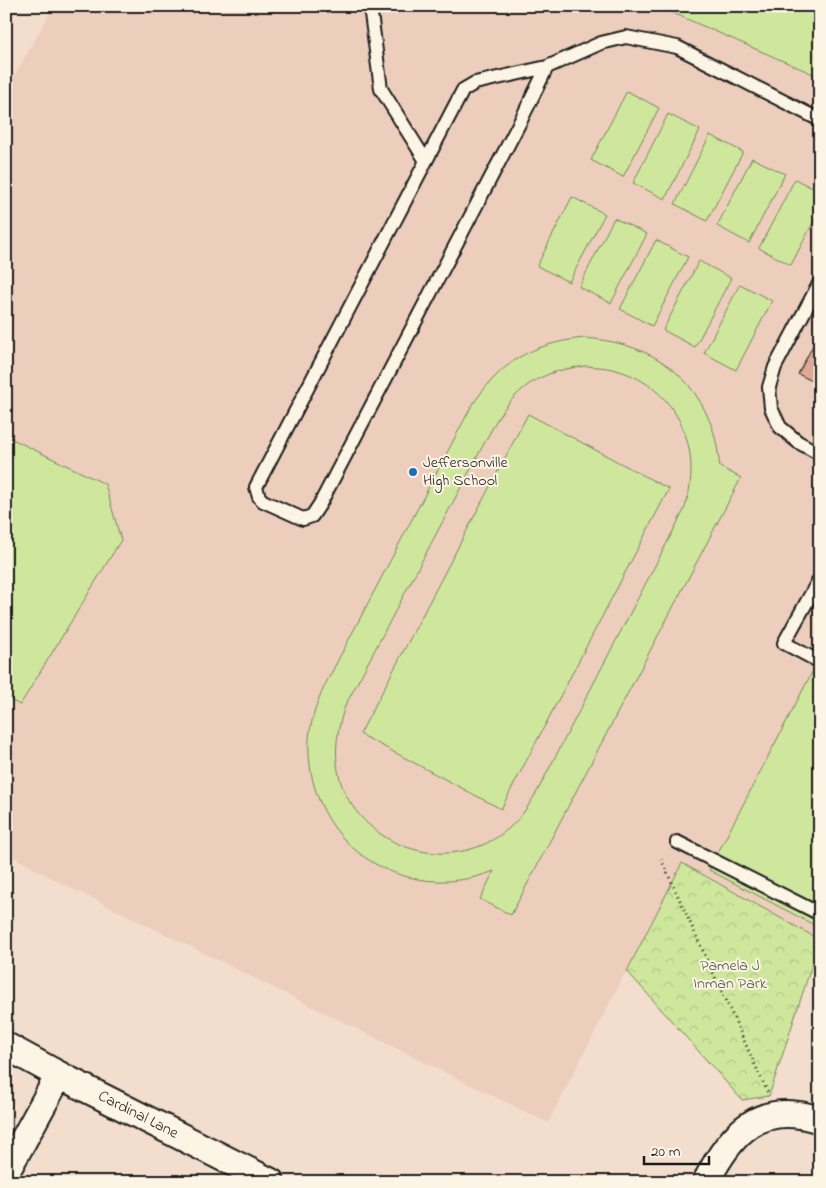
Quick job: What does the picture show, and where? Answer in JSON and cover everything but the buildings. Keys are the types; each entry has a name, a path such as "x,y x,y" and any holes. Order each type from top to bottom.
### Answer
{"street":[{"name":"Cardinal Lane","path":"6,1046 59,1076 271,1182"},
{"path":"6,1172 59,1076"},
{"path":"706,1182 716,1162 730,1143 749,1125 771,1116 789,1113 820,1120"}],"lane":[{"path":"370,6 381,89 426,161"},
{"path":"547,67 320,504 312,516 303,519 262,501 256,487 463,90 475,83 547,67 601,43 626,37 678,47 820,120"},
{"path":"820,282 775,367 770,387 771,408 780,427 798,442 820,454"},
{"path":"820,578 784,643 820,662"},
{"path":"677,842 820,914"}],"path":[{"path":"661,859 769,1096"}],"shaded area":[{"name":"Jeffersonville High School","path":"54,6 820,6 820,940 682,863 548,1123 61,883 6,853 6,90"}],"green space":[{"path":"657,6 820,6 820,77"},
{"path":"627,91 659,108 623,177 591,160"},
{"path":"668,114 700,130 665,199 633,183"},
{"path":"710,135 743,152 707,221 675,204"},
{"path":"752,158 785,174 749,243 717,226"},
{"path":"795,179 820,192 820,209 791,265 759,248"},
{"path":"572,197 605,214 569,282 537,266"},
{"path":"614,218 647,234 611,303 579,287"},
{"path":"656,240 688,257 652,326 620,309"},
{"path":"699,261 731,278 695,347 663,330"},
{"path":"740,284 772,301 736,370 704,353"},
{"path":"584,338 605,340 625,345 660,361 675,372 701,402 715,438 720,467 741,478 511,915 480,899 494,871 461,880 429,881 399,874 371,861 347,842 328,818 315,788 309,754 309,736 315,710 325,685 471,407 494,378 518,358 548,345","holes":["586,366 612,369 638,378 656,391 670,406 681,424 688,444 691,466 690,488 684,510 538,790 517,820 488,843 465,851 442,853 419,851 397,843 377,831 359,815 346,795 337,762 337,740 345,706 504,408 523,389 545,376 557,371"]},
{"path":"528,414 669,489 501,809 360,734"},
{"path":"6,436 105,484 121,540 20,705 6,698"},
{"path":"820,657 820,928 709,870"},
{"name":"Pamela J Inman Park","path":"682,863 820,940 769,1096 742,1100 627,971"}],"place":[{"name":"Jeffersonville High School","path":"413,472"}]}
